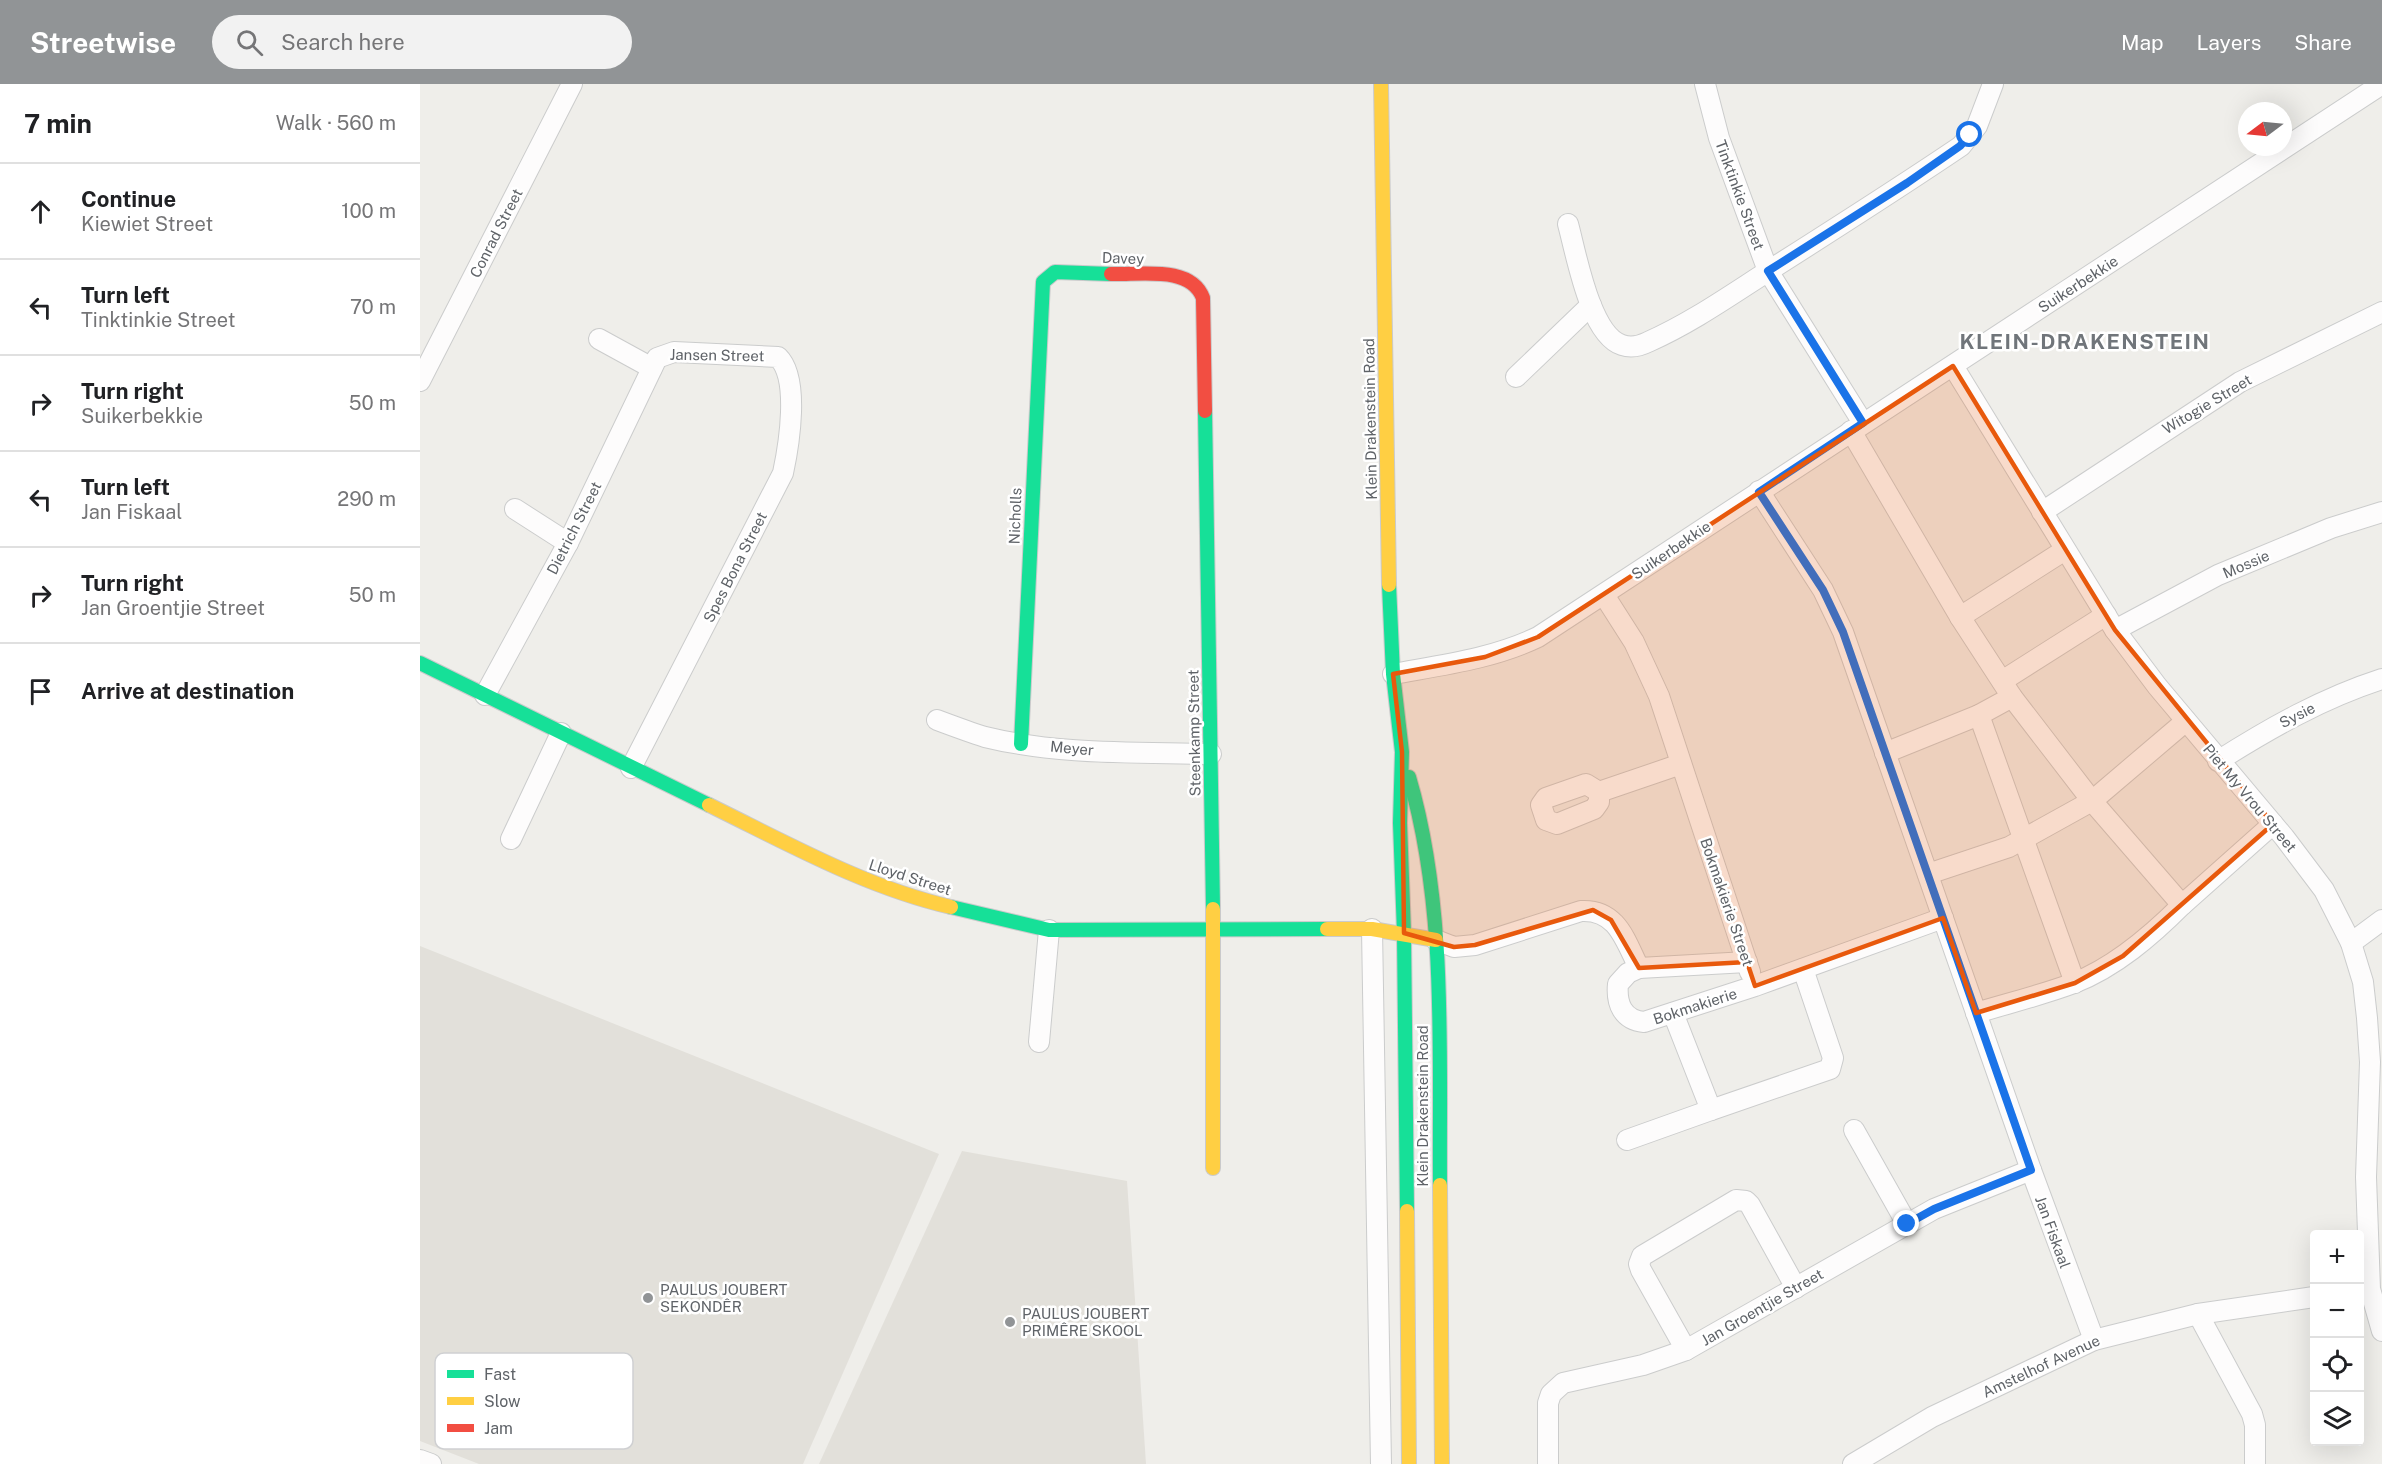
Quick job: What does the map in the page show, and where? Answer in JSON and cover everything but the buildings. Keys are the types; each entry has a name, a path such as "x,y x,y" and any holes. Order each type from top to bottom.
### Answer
{"street":[{"name":"Conrad Street","path":"420,381 572,84"},
{"name":"Klein Drakenstein Road","path":"1381,84 1389,589 1393,674 1402,752 1400,823 1404,933 1409,1464"},
{"name":"Tinktinkie Street","path":"1706,84 1719,138 1768,271 1857,427 1960,617 2007,689 2092,801 2182,905"},
{"path":"1568,224 1591,305 1612,340 1631,347 1646,343 1704,314 1960,146 1977,126 1993,84"},
{"name":"Suikerbekkie","path":"1393,674 1514,649 1538,637 2382,84"},
{"name":"Davey","path":"1041,289 1046,278 1055,272 1183,276 1199,287 1203,298"},
{"name":"Nicholls","path":"1021,744 1041,289"},
{"name":"Steenkamp Street","path":"1203,298 1211,754 1213,1168"},
{"path":"1515,377 1591,305"},
{"name":"Witogie Street","path":"2042,512 2240,382 2382,312"},
{"path":"599,339 655,363"},
{"name":"Jansen Street","path":"655,363 674,352 778,357"},
{"name":"Spes Bona Street","path":"631,768 783,473 789,441 790,379 787,369 778,357"},
{"name":"Dietrich Street","path":"485,695 568,543 655,363"},
{"name":"Piet My Vrou Street","path":"1953,366 2111,622 2186,722 2324,890 2351,942 2363,982 2370,1062 2366,1177 2370,1289 2382,1331"},
{"name":"Jan Fiskaal","path":"1759,492 1823,590 1833,611 2031,1170 2094,1340"},
{"path":"515,509 568,543"},
{"name":"Mossie","path":"1885,753 1979,716 2007,689 2111,622 2331,528 2382,512"},
{"path":"1960,617 2065,550"},
{"name":"Bokmakierie Street","path":"1604,595 1650,672 1755,986 1943,918"},
{"name":"Lloyd Street","path":"420,663 861,880 919,900 1049,930 1372,930 1404,933 1436,940"},
{"name":"Sysie","path":"2217,761 2304,710 2352,689 2382,680"},
{"path":"1979,716 2075,983"},
{"name":"Meyer","path":"937,720 984,736 1021,744 1089,750 1211,754"},
{"path":"1928,874 2023,841 2092,801 2186,722"},
{"path":"511,839 561,733"},
{"name":"Klein Drakenstein Road","path":"1402,752 1422,821 1436,940 1442,1464"},
{"path":"1599,792 1681,764"},
{"path":"1976,1013 2075,983 2122,956 2157,930 2272,824"},
{"path":"1436,940 1454,947 1475,945 1581,911 1593,910 1602,912 1623,935 1639,968"},
{"path":"2351,942 2382,920"},
{"path":"1039,1042 1049,930"},
{"path":"1372,930 1381,1464"},
{"name":"Bokmakierie","path":"1747,962 1639,968 1628,973 1618,984 1619,1005 1634,1021 1644,1022 1755,986"},
{"path":"1627,1140 1830,1069 1833,1058 1803,969"},
{"path":"1673,1013 1711,1110"},
{"path":"1854,1130 1907,1224"},
{"name":"Jan Groentjie Street","path":"1548,1464 1548,1402 1556,1388 1576,1379 1643,1365 1686,1350 1934,1209 2031,1170"},
{"path":"1686,1350 1641,1270 1640,1260 1736,1200 1750,1205 1796,1288"},
{"name":"Amstelhof Avenue","path":"1853,1464 1932,1417 2094,1340 2198,1314 2310,1298"},
{"path":"2198,1314 2252,1414 2255,1425 2255,1464"},
{"path":"420,1460 431,1464"}],"highlighted area":[{"path":"1953,366 2115,630 2273,824 2123,956 2075,983 1976,1013 1943,918 1755,986 1747,962 1639,968 1611,920 1593,910 1475,945 1454,947 1404,933 1402,752 1393,674 1485,657 1538,637"}],"shaded area":[{"name":"PAULUS JOUBERT SEKONDÊR","path":"420,946 939,1154 803,1464 479,1464 441,1449 633,1449 633,1353 435,1353 435,1447 420,1441"},
{"name":"PAULUS JOUBERT PRIMÊRE SKOOL","path":"962,1151 1127,1181 1146,1464 819,1464"}],"traffic: fast":[{"path":"1021,744 1043,282 1055,272 1111,274"},
{"path":"1205,411 1213,909"},
{"path":"1389,585 1393,674 1402,752 1400,823 1404,933 1407,1211"},
{"path":"420,663 709,805"},
{"path":"1409,777 1430,876 1435,927 1440,1031 1440,1185"},
{"path":"951,907 1049,930 1327,929"}],"traffic: slow":[{"path":"1381,84 1389,585"},
{"path":"709,805 858,876 888,888 951,907"},
{"path":"1213,909 1213,1168"},
{"path":"1327,929 1372,929 1436,940"},
{"path":"1440,1185 1442,1464"},
{"path":"1407,1211 1409,1464"}],"traffic: jam":[{"path":"1111,274 1150,273 1176,276 1188,280 1197,288 1203,298 1205,411"}],"place":[{"name":"PAULUS JOUBERT SEKONDÊR","path":"648,1298"},
{"name":"PAULUS JOUBERT PRIMÊRE SKOOL","path":"1010,1322"}],"district":[{"name":"KLEIN-DRAKENSTEIN","path":"2085,341"}],"route":[{"path":"1907,1224 1962,1196 2031,1170 1843,632 1823,590 1759,492 1863,423 1768,271 1907,183 1960,146 1970,135"}]}
